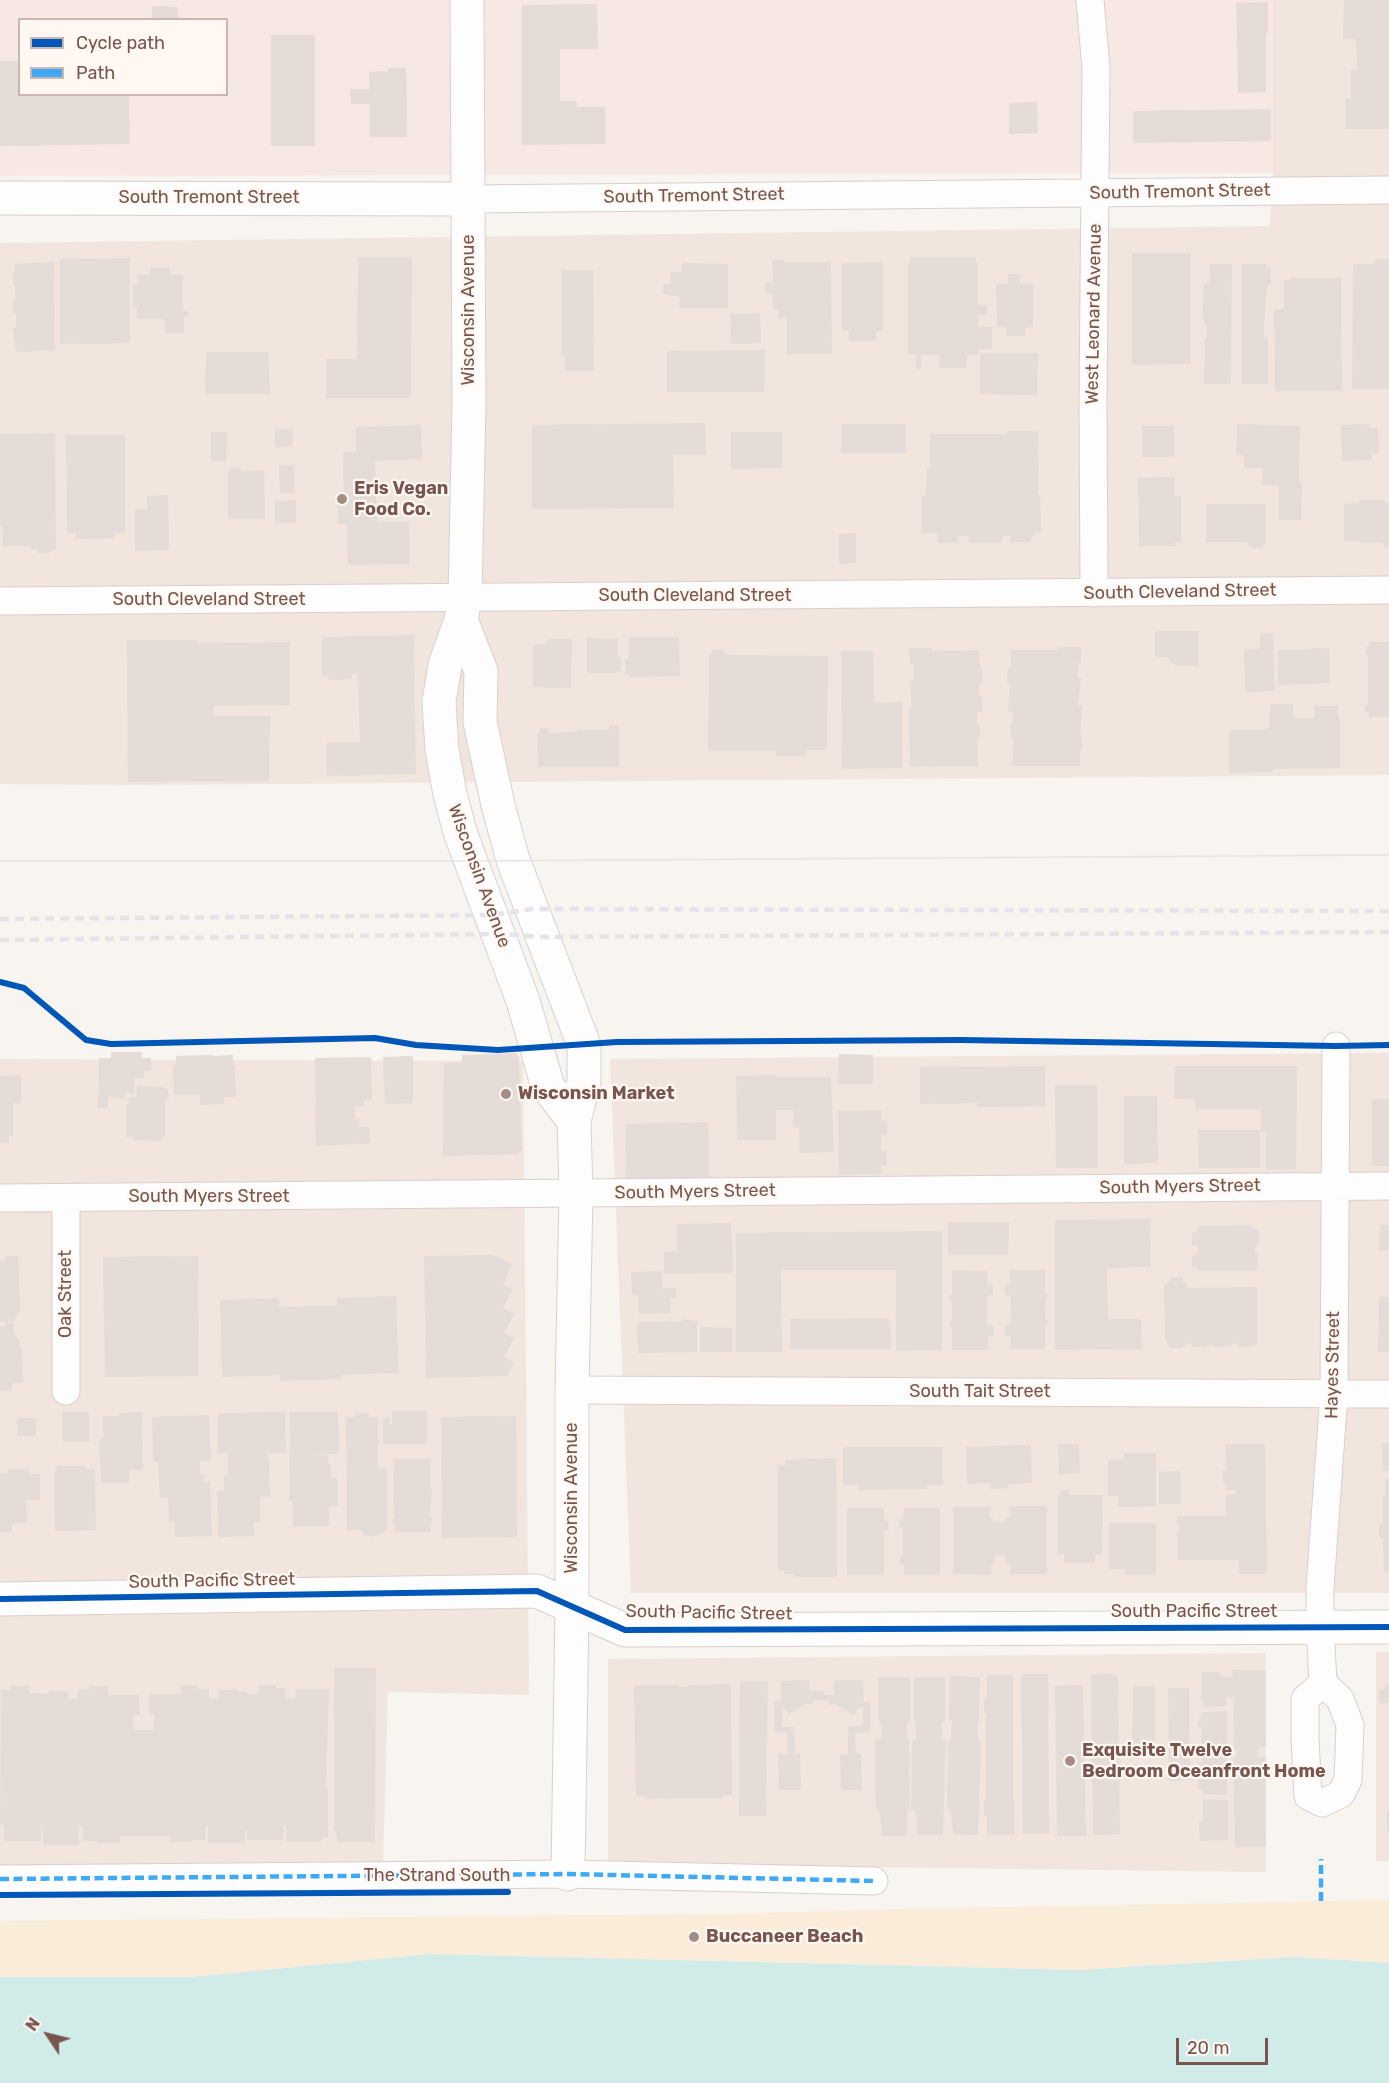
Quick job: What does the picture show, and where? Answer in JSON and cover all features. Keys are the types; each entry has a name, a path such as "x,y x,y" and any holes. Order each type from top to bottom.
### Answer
{"main road":[{"name":"Wisconsin Avenue","path":"467,0 469,404 463,609 445,665 439,702 442,750 460,832 523,1001 548,1087 574,1121"},
{"name":"South Tremont Street","path":"0,198 468,199"},
{"name":"Wisconsin Avenue","path":"463,609 481,671 480,722 510,851 518,878 584,1045 584,1081 574,1121 576,1194 572,1390 573,1608 568,1874"},
{"name":"South Pacific Street","path":"0,1599 537,1591 625,1630 1389,1627"}],"street":[{"name":"West Leonard Avenue","path":"1090,0 1096,68 1094,593"},
{"name":"South Tremont Street","path":"468,199 1389,190"},
{"name":"South Cleveland Street","path":"0,601 463,609 1094,593 1389,590"},
{"name":"Hayes Street","path":"1323,1683 1320,1588 1334,1394 1336,1046"},
{"name":"South Myers Street","path":"0,1198 1389,1185"},
{"name":"Oak Street","path":"66,1198 66,1391"},
{"name":"South Tait Street","path":"572,1390 1389,1394"},
{"name":"The Strand South","path":"0,1878 568,1874 874,1881"}],"shaded area":[{"path":"0,0 1273,0 1273,173 0,176"},
{"path":"1273,0 1389,0 1389,775 138,785 0,784 0,243 1270,226 1273,173"},
{"path":"1389,1053 1389,1593 631,1593 610,1059"},
{"path":"0,1059 523,1061 529,1695 388,1692 383,1862 0,1866"},
{"path":"1376,1652 1389,1652 1389,1861 1376,1861"},
{"path":"1266,1653 1266,1872 608,1864 608,1659"}],"sand":[{"name":"Buccaneer Beach","path":"1389,1900 1389,1963 1295,1957 1078,1970 431,1954 191,1977 0,1977 0,1921 728,1914"}],"water":[{"path":"431,1954 1078,1970 1295,1957 1389,1963 1389,2083 0,2083 0,1977 191,1977"}],"building":[{"path":"1344,0 1389,0 1389,129 1345,129 1345,99 1351,99 1351,70 1357,70 1356,39 1343,39"},
{"path":"1268,2 1266,92 1238,93 1236,3"},
{"path":"597,4 598,49 560,49 560,101 577,101 577,107 605,107 605,144 522,145 522,5"},
{"path":"152,6 178,7 178,18 152,18"},
{"path":"271,35 315,35 315,146 271,146"},
{"path":"0,61 18,61 18,96 129,96 130,144 0,146"},
{"path":"388,68 406,68 407,137 370,137 370,104 351,104 350,89 370,89 369,72 388,71"},
{"path":"1037,102 1038,133 1009,134 1009,103"},
{"path":"1271,109 1271,141 1133,143 1133,111"},
{"path":"1132,253 1191,253 1191,364 1132,365"},
{"path":"358,257 412,257 411,398 326,398 326,359 357,359"},
{"path":"910,257 976,257 978,305 987,305 987,315 978,315 978,327 992,327 992,349 978,349 978,355 967,355 967,368 939,368 940,355 921,355 921,369 916,369 916,354 908,354 908,263 910,263"},
{"path":"130,258 130,343 60,344 60,259"},
{"path":"1375,259 1389,259 1389,389 1352,389 1353,264 1375,264"},
{"path":"772,260 831,262 832,354 787,354 787,318 778,318 778,309 773,309 772,294 765,294 765,283 773,283"},
{"path":"54,262 55,350 16,352 13,328 16,328 16,313 13,313 13,301 16,300 15,285 13,285 15,264"},
{"path":"883,262 883,331 876,331 876,341 849,341 849,331 842,331 842,263"},
{"path":"682,263 728,264 728,308 679,308 680,297 663,294 663,284 670,284 670,272 682,272"},
{"path":"1209,264 1232,264 1231,384 1204,384 1207,327 1202,317 1204,283 1210,283"},
{"path":"1241,264 1266,264 1266,267 1271,267 1271,285 1267,285 1264,324 1264,337 1268,337 1268,384 1241,384"},
{"path":"150,268 170,268 170,275 183,275 183,311 188,311 188,317 184,317 184,333 165,333 165,319 137,319 137,307 133,307 133,284 138,284 138,275 150,275"},
{"path":"561,270 593,270 594,371 565,371 565,356 561,356"},
{"path":"1008,274 1020,274 1020,284 1033,283 1033,327 1025,328 1025,336 1006,336 1006,327 997,327 996,284 1008,284"},
{"path":"1291,278 1341,278 1342,391 1275,391 1274,309 1284,309 1284,280 1291,280"},
{"path":"760,313 761,343 731,344 730,314"},
{"path":"765,350 764,392 667,392 667,351"},
{"path":"206,352 268,352 270,394 205,394"},
{"path":"980,353 1038,353 1037,395 980,394"},
{"path":"705,423 706,455 673,455 674,508 532,509 532,425"},
{"path":"841,424 906,424 906,453 841,453"},
{"path":"1237,424 1300,426 1301,520 1279,520 1279,485 1262,485 1262,468 1244,468 1244,455 1236,455"},
{"path":"1370,424 1370,428 1378,428 1379,453 1371,453 1372,460 1342,461 1341,425"},
{"path":"421,425 422,459 375,461 377,522 409,521 410,564 348,565 347,524 338,524 337,503 344,503 343,452 356,452 356,427"},
{"path":"1142,426 1174,426 1174,457 1142,457"},
{"path":"275,429 293,429 292,447 275,447"},
{"path":"1007,431 1038,431 1039,490 1037,490 1040,495 1041,533 1037,532 1031,537 1031,542 1010,542 1010,536 1002,536 1002,543 969,543 969,536 958,536 958,543 938,543 937,533 922,533 922,495 926,495 927,468 930,468 930,434 1006,434"},
{"path":"211,432 227,432 226,462 211,461"},
{"path":"731,432 783,432 783,468 731,469"},
{"path":"55,433 56,550 51,550 49,554 39,553 37,549 31,550 31,546 3,546 2,525 0,526 0,434"},
{"path":"66,435 125,435 125,532 115,533 115,538 75,539 76,533 67,533"},
{"path":"279,465 294,465 294,493 280,493"},
{"path":"231,467 241,468 241,471 264,470 265,519 228,519 228,471 231,471"},
{"path":"1175,477 1175,496 1181,496 1181,542 1175,542 1176,546 1139,546 1138,478"},
{"path":"168,495 169,550 135,551 135,509 147,510 147,496"},
{"path":"296,500 296,523 275,523 275,501"},
{"path":"1359,500 1385,500 1385,503 1389,503 1389,547 1385,547 1382,543 1344,541 1344,504 1359,503"},
{"path":"1206,504 1266,504 1266,543 1261,548 1251,548 1247,542 1206,542"},
{"path":"856,533 856,563 839,564 839,534"},
{"path":"1155,631 1199,631 1199,666 1174,666 1174,663 1169,663 1169,657 1155,657"},
{"path":"1260,633 1273,633 1275,691 1245,692 1244,649 1260,649"},
{"path":"414,635 416,774 327,776 326,742 360,742 358,674 352,674 352,679 328,680 327,675 322,675 322,637"},
{"path":"629,637 679,637 680,676 629,677 629,674 625,674 625,659 629,659"},
{"path":"587,638 618,639 621,671 587,673"},
{"path":"547,639 572,639 571,688 533,687 533,645 546,644"},
{"path":"127,640 197,640 197,643 290,642 290,705 214,706 214,716 270,716 269,781 128,782"},
{"path":"1369,642 1389,642 1389,717 1368,717 1369,712 1365,712 1365,705 1368,705 1366,647 1369,647"},
{"path":"1058,647 1081,647 1081,663 1078,663 1078,678 1081,678 1078,706 1082,706 1080,766 1012,766 1014,740 1011,739 1010,724 1013,724 1013,712 1008,712 1010,685 1007,684 1008,668 1011,668 1011,650 1058,650"},
{"path":"909,648 932,648 932,651 979,650 982,683 979,683 979,697 982,697 982,712 977,711 977,725 980,725 980,739 977,739 978,766 910,767 909,708 912,708 910,680 913,680 913,664 910,664"},
{"path":"1329,648 1330,683 1278,685 1278,650"},
{"path":"721,649 728,655 828,656 827,750 806,750 805,756 776,756 776,751 708,751 709,656 713,650"},
{"path":"841,651 873,651 874,703 902,702 902,768 842,769"},
{"path":"1270,704 1293,704 1293,718 1314,718 1314,706 1338,706 1340,768 1273,769 1273,772 1229,773 1229,730 1269,729"},
{"path":"609,725 619,725 619,767 538,767 537,733 540,733 540,728 548,728 548,733 577,732 577,730 609,729"},
{"path":"111,1052 142,1052 142,1058 151,1058 151,1071 144,1071 144,1079 134,1078 134,1094 125,1093 124,1099 108,1097 108,1108 98,1108 99,1058 111,1058"},
{"path":"516,1053 519,1056 522,1150 518,1154 443,1156 444,1063 462,1063 462,1055"},
{"path":"839,1054 873,1055 873,1084 838,1084"},
{"path":"233,1055 236,1097 224,1097 224,1104 200,1105 200,1095 174,1095 173,1065 176,1065 176,1056"},
{"path":"413,1056 413,1103 385,1104 383,1057"},
{"path":"371,1057 372,1100 364,1100 364,1106 355,1106 355,1119 359,1119 359,1127 369,1127 370,1143 316,1146 315,1058"},
{"path":"1045,1066 1045,1106 977,1107 978,1103 920,1104 920,1067"},
{"path":"1175,1066 1297,1066 1296,1169 1266,1170 1266,1132 1261,1132 1261,1109 1195,1109 1196,1098 1174,1099"},
{"path":"21,1075 21,1103 13,1103 13,1136 9,1136 9,1143 0,1143 0,1076"},
{"path":"775,1075 776,1077 831,1077 834,1152 800,1153 799,1128 793,1127 793,1110 776,1110 776,1140 737,1140 736,1076"},
{"path":"1055,1085 1097,1085 1098,1168 1056,1168"},
{"path":"137,1086 168,1089 169,1098 165,1098 165,1137 161,1137 161,1141 133,1140 133,1137 126,1137 126,1104 129,1104 129,1097 136,1097"},
{"path":"1124,1096 1157,1096 1158,1163 1124,1164"},
{"path":"1372,1099 1389,1099 1389,1166 1372,1166"},
{"path":"881,1110 881,1120 887,1121 887,1134 881,1134 881,1151 887,1151 887,1165 881,1165 881,1174 839,1175 838,1111"},
{"path":"708,1122 709,1180 626,1182 625,1124"},
{"path":"1198,1130 1260,1130 1260,1168 1199,1168"},
{"path":"1150,1219 1151,1267 1107,1268 1108,1319 1141,1319 1142,1349 1055,1350 1055,1220"},
{"path":"948,1222 1009,1222 1008,1255 948,1255"},
{"path":"731,1223 733,1273 664,1274 664,1252 677,1251 677,1224"},
{"path":"1247,1225 1258,1230 1259,1241 1254,1251 1258,1254 1256,1271 1198,1271 1198,1268 1192,1268 1192,1256 1198,1252 1198,1245 1192,1245 1192,1233 1198,1230 1198,1226"},
{"path":"1380,1225 1389,1225 1389,1250 1379,1250"},
{"path":"942,1231 942,1350 896,1351 896,1270 781,1270 782,1352 736,1352 736,1233"},
{"path":"493,1255 512,1264 503,1285 513,1289 503,1308 514,1314 504,1332 514,1338 504,1356 514,1362 507,1376 426,1378 424,1256"},
{"path":"6,1256 18,1256 20,1310 13,1322 0,1322 0,1261 5,1261"},
{"path":"198,1256 199,1376 105,1377 103,1257"},
{"path":"952,1270 988,1271 987,1284 993,1285 993,1295 987,1295 987,1325 993,1325 994,1336 988,1336 988,1350 952,1350 950,1321 952,1320 952,1300 949,1300 952,1295"},
{"path":"1010,1270 1045,1270 1045,1294 1048,1294 1045,1320 1048,1320 1048,1325 1045,1326 1045,1349 1010,1349 1011,1336 1005,1336 1005,1325 1010,1325 1011,1296 1005,1295 1005,1284 1010,1284"},
{"path":"662,1271 663,1289 676,1288 676,1298 670,1298 671,1313 638,1314 638,1295 632,1295 631,1272"},
{"path":"1172,1277 1183,1277 1183,1283 1187,1283 1187,1288 1257,1287 1257,1344 1250,1347 1239,1347 1236,1343 1227,1347 1216,1347 1211,1344 1204,1347 1193,1347 1190,1343 1181,1348 1170,1348 1165,1338 1164,1284 1168,1284"},
{"path":"396,1296 399,1373 341,1375 341,1379 280,1381 280,1375 222,1377 220,1300 279,1298 279,1307 337,1305 337,1298"},
{"path":"1379,1297 1389,1297 1389,1352 1378,1352"},
{"path":"890,1318 891,1349 790,1349 790,1319"},
{"path":"683,1319 697,1321 697,1352 638,1353 637,1322 683,1321"},
{"path":"5,1323 13,1323 14,1334 19,1340 20,1348 22,1347 23,1383 12,1383 12,1391 0,1391 0,1327 5,1326"},
{"path":"700,1327 732,1328 732,1352 700,1352"},
{"path":"392,1411 427,1411 427,1444 383,1444 383,1418 390,1418 390,1424 392,1424"},
{"path":"62,1412 89,1412 89,1442 62,1442"},
{"path":"142,1412 143,1470 129,1470 129,1483 101,1483 99,1439 103,1439 103,1416"},
{"path":"285,1412 286,1453 267,1453 270,1497 260,1497 260,1522 254,1522 254,1536 218,1537 217,1491 224,1491 224,1475 228,1475 228,1453 218,1453 218,1413"},
{"path":"290,1412 338,1412 339,1454 315,1454 328,1455 331,1478 338,1478 338,1505 329,1506 329,1526 293,1527 293,1501 289,1501"},
{"path":"355,1413 369,1413 369,1417 378,1417 378,1469 387,1468 387,1530 373,1537 365,1535 360,1530 347,1530 346,1417 355,1417"},
{"path":"209,1415 211,1460 200,1461 200,1474 204,1474 204,1482 210,1482 212,1536 175,1537 175,1522 169,1522 168,1498 160,1498 158,1462 153,1461 152,1417"},
{"path":"516,1416 517,1537 442,1538 441,1417"},
{"path":"17,1418 36,1418 36,1436 17,1436"},
{"path":"1382,1443 1389,1443 1389,1471 1383,1471"},
{"path":"1058,1444 1079,1444 1080,1473 1059,1474"},
{"path":"1225,1444 1265,1444 1267,1574 1239,1574 1239,1560 1177,1560 1179,1526 1177,1526 1177,1516 1226,1516 1226,1494 1236,1494 1236,1490 1226,1491 1226,1483 1223,1483 1223,1470 1226,1470"},
{"path":"1031,1445 1032,1483 1008,1484 1008,1488 990,1489 991,1483 967,1484 966,1447"},
{"path":"843,1447 943,1447 943,1485 927,1485 927,1489 859,1490 859,1485 843,1485"},
{"path":"1124,1453 1156,1453 1156,1506 1118,1507 1118,1496 1108,1496 1108,1460 1124,1459"},
{"path":"836,1458 837,1577 794,1577 795,1574 784,1574 784,1571 778,1571 778,1465 786,1465 786,1460"},
{"path":"394,1459 430,1459 430,1488 432,1489 430,1518 432,1517 430,1532 395,1532 395,1525 393,1525"},
{"path":"56,1466 85,1466 86,1469 95,1469 96,1530 55,1531 54,1470 57,1471"},
{"path":"8,1469 29,1469 29,1474 40,1474 40,1500 26,1500 27,1523 12,1524 12,1532 0,1532 0,1473 8,1473"},
{"path":"1180,1471 1181,1504 1159,1504 1159,1472"},
{"path":"1385,1479 1389,1479 1389,1572 1384,1572 1383,1538 1379,1538 1379,1525 1383,1524"},
{"path":"1060,1490 1069,1490 1069,1495 1103,1495 1102,1554 1095,1555 1095,1563 1064,1563 1064,1554 1057,1554 1057,1495 1060,1495"},
{"path":"1009,1506 1047,1506 1047,1574 1010,1574 1010,1564 1005,1564 1005,1555 995,1555 995,1564 991,1564 991,1575 953,1574 953,1507 990,1507 990,1518 1004,1522 1005,1518 1010,1517"},
{"path":"847,1508 884,1508 884,1521 888,1521 889,1530 884,1530 884,1575 847,1575"},
{"path":"904,1508 940,1508 940,1575 904,1575 904,1565 900,1565 900,1556 903,1556 903,1527 899,1527 899,1519 903,1519"},
{"path":"1109,1523 1156,1523 1156,1575 1125,1575 1125,1569 1109,1569"},
{"path":"334,1668 376,1668 375,1842 337,1842 336,1830 334,1830"},
{"path":"1232,1670 1265,1670 1266,1747 1258,1748 1258,1757 1265,1757 1266,1847 1235,1847 1233,1757 1237,1757 1237,1750 1234,1750 1233,1697 1226,1697 1226,1706 1204,1707 1204,1700 1201,1700 1201,1672 1217,1672 1223,1677 1233,1677"},
{"path":"1113,1673 1113,1676 1118,1676 1120,1834 1093,1835 1091,1675"},
{"path":"1021,1674 1048,1674 1049,1834 1023,1834"},
{"path":"987,1675 1013,1675 1015,1835 987,1835 987,1816 984,1816 986,1713 984,1713 984,1698 987,1698"},
{"path":"950,1676 980,1677 978,1741 981,1742 978,1835 953,1834 950,1809 947,1809 948,1741 951,1741 952,1721 949,1721"},
{"path":"878,1677 910,1677 910,1722 907,1722 907,1739 909,1739 910,1809 907,1810 907,1836 882,1836 880,1814 879,1810 876,1810 875,1739 881,1740 881,1722 878,1722"},
{"path":"914,1677 945,1677 945,1721 942,1722 942,1740 946,1740 943,1835 917,1835 917,1814 915,1815 915,1810 911,1810 912,1740 916,1740"},
{"path":"809,1680 809,1691 824,1691 824,1695 834,1695 834,1681 863,1680 864,1702 870,1701 870,1732 855,1733 856,1753 861,1754 862,1790 841,1790 840,1755 848,1754 848,1726 863,1726 863,1708 858,1708 854,1715 835,1704 829,1705 829,1700 813,1700 813,1704 805,1704 789,1714 782,1706 782,1727 794,1727 795,1754 800,1753 801,1790 779,1790 778,1754 788,1754 787,1732 775,1733 774,1701 781,1701 781,1681"},
{"path":"740,1681 768,1681 766,1816 739,1816"},
{"path":"731,1684 732,1795 723,1795 723,1798 645,1799 645,1796 636,1796 634,1685 689,1687 688,1685"},
{"path":"1385,1684 1389,1684 1389,1703 1379,1703 1379,1691 1385,1688"},
{"path":"198,1685 198,1689 209,1689 209,1698 219,1698 219,1690 259,1694 259,1686 276,1685 276,1688 286,1688 285,1698 295,1698 296,1689 329,1689 326,1789 328,1789 328,1837 322,1837 322,1842 287,1842 286,1825 283,1825 283,1840 247,1840 247,1829 245,1830 245,1843 208,1843 208,1825 205,1840 192,1840 192,1842 170,1842 170,1836 120,1836 120,1843 82,1841 83,1826 79,1825 79,1845 43,1845 43,1828 41,1829 41,1841 4,1841 4,1825 0,1825 1,1689 11,1690 11,1686 29,1686 30,1693 49,1694 49,1691 68,1691 68,1699 78,1699 78,1689 89,1689 89,1686 108,1686 108,1695 139,1695 140,1715 133,1715 134,1730 154,1730 154,1714 149,1714 149,1694 181,1694 180,1686"},
{"name":"Exquisite Twelve Bedroom Oceanfront Home","path":"1083,1685 1086,1836 1057,1836 1055,1686"},
{"path":"1133,1686 1155,1686 1155,1750 1132,1750"},
{"path":"1168,1688 1189,1688 1190,1780 1169,1781"},
{"path":"1227,1711 1227,1751 1220,1751 1220,1755 1227,1755 1227,1795 1202,1794 1202,1789 1198,1789 1198,1780 1201,1780 1202,1770 1198,1770 1198,1761 1202,1762 1201,1727 1198,1726 1198,1718 1201,1718 1202,1712"},
{"path":"1203,1799 1228,1800 1228,1840 1200,1841 1199,1821 1202,1821 1203,1817"},
{"path":"1387,1810 1389,1810 1389,1831 1387,1831"}],"tram line":[{"path":"0,861 472,861 1389,855"}],"railway":[{"path":"0,919 493,915 532,909 1389,911"},
{"path":"0,940 499,934 543,937 1389,932"}],"marked path":[{"path":"1321,1859 1321,1901"},
{"path":"0,1879 568,1874 874,1881"}],"cycle path":[{"path":"0,982 24,988 86,1040 111,1044 375,1038 416,1045 498,1050 617,1042 961,1040 1389,1045"},
{"path":"0,1599 537,1591 625,1630 1389,1627"},
{"path":"0,1895 508,1892"}],"place":[{"name":"Eris Vegan Food Co.","path":"342,499"},
{"name":"Wisconsin Market","path":"506,1094"},
{"name":"Exquisite Twelve Bedroom Oceanfront Home","path":"1070,1761"},
{"name":"Buccaneer Beach","path":"694,1937"}]}
